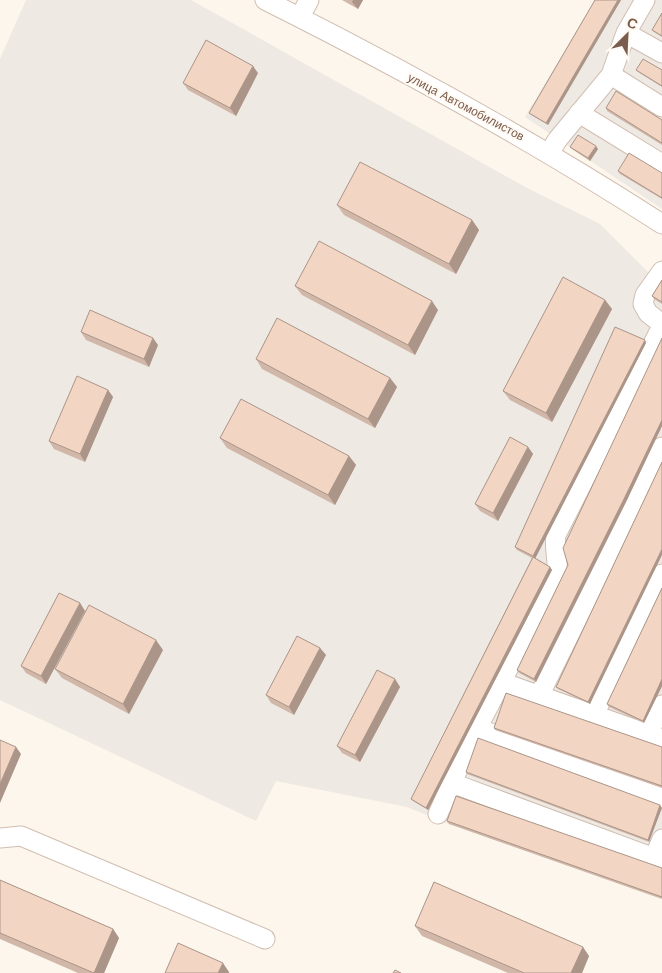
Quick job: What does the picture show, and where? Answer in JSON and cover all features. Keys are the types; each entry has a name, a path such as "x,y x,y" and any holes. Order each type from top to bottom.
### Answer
{"street":[{"name":"улица Автомобилистов","path":"265,0 300,17 549,153 662,224"},
{"path":"300,17 309,0"},
{"path":"549,153 611,75 626,33 644,0"},
{"path":"626,33 662,53"},
{"path":"611,75 662,107"},
{"path":"579,113 662,164"},
{"path":"438,814 478,728 559,570 554,552 556,534 662,325 648,313 643,304 645,295 662,271"},
{"path":"540,696 662,446"},
{"path":"594,715 662,574"},
{"path":"501,682 655,737 662,705"},
{"path":"478,728 662,798"},
{"path":"452,783 658,859 662,839"},
{"path":"0,838 21,836 265,939"}],"shaded area":[{"path":"26,0 191,0 529,189 600,224 650,274 662,281 662,899 449,824 407,807 276,781 256,821 0,700 0,59"},
{"path":"595,0 662,0 662,209 525,117"}],"building":[{"path":"595,0 618,0 546,123 529,113"},
{"path":"662,13 662,36 652,30"},
{"path":"206,40 253,66 230,108 183,83"},
{"path":"643,59 662,70 662,86 636,70"},
{"path":"616,91 662,120 662,143 606,108"},
{"path":"578,135 596,146 588,158 570,147"},
{"path":"629,153 662,173 662,198 618,171"},
{"path":"360,162 472,220 449,264 337,205"},
{"path":"319,241 432,301 408,345 295,286"},
{"path":"563,277 605,300 546,413 503,391"},
{"path":"662,280 662,302 652,296"},
{"path":"90,310 153,338 144,359 81,332"},
{"path":"277,318 390,378 368,419 256,359"},
{"path":"615,327 645,340 533,556 515,547"},
{"path":"662,338 662,420 534,679 517,670 568,565 563,548"},
{"path":"77,376 108,390 80,454 49,441"},
{"path":"241,399 349,456 328,495 220,438"},
{"path":"510,437 528,447 493,513 475,504"},
{"path":"662,462 662,549 588,702 556,687"},
{"path":"533,557 550,567 426,808 411,799"},
{"path":"662,588 662,679 643,721 607,704"},
{"path":"59,593 80,603 41,676 21,666"},
{"path":"89,605 156,640 123,704 55,669"},
{"path":"297,636 320,648 289,707 266,695"},
{"path":"377,670 395,679 355,755 337,746"},
{"path":"506,693 662,747 662,786 494,728"},
{"path":"478,738 660,805 648,840 466,772"},
{"path":"0,740 16,747 0,784"},
{"path":"456,796 662,868 662,897 447,821"},
{"path":"0,880 113,929 94,973 0,933"},
{"path":"434,882 583,947 571,973 524,973 415,926"},
{"path":"178,943 223,963 218,973 165,973"}]}
